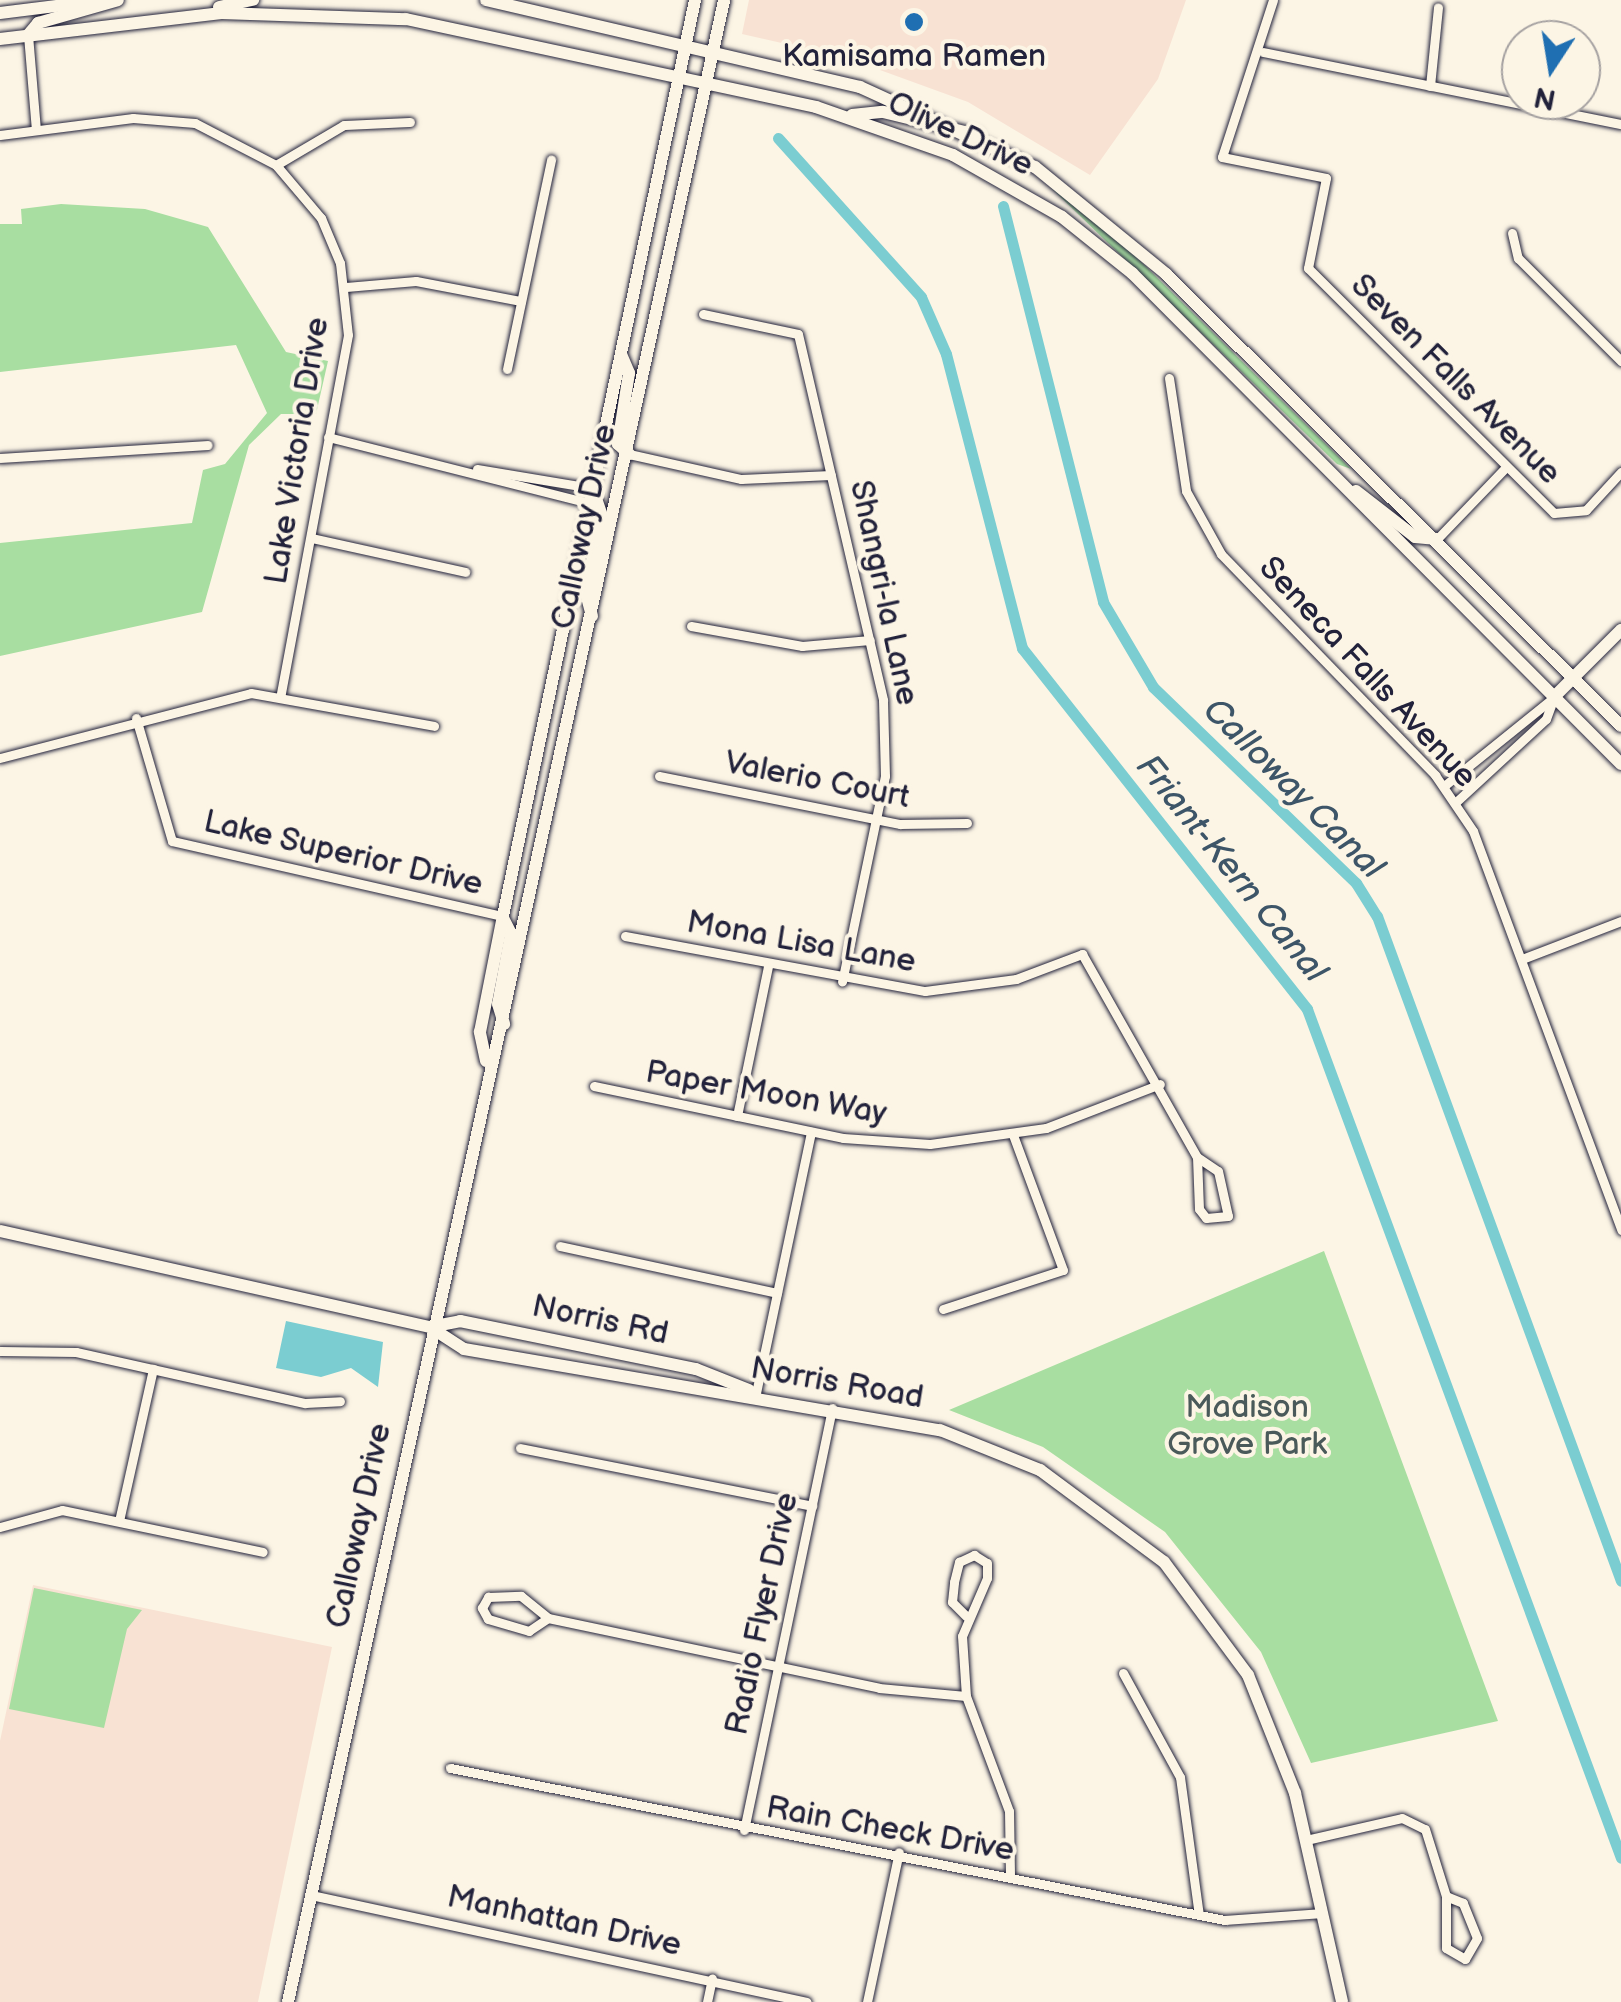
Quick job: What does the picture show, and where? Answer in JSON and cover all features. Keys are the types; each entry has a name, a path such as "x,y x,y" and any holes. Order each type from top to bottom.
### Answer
{"main road":[{"path":"0,13 104,0"},
{"path":"28,35 38,23 118,0"},
{"path":"168,18 253,0"},
{"name":"Olive Drive","path":"486,0 684,43 864,88 977,135 1036,167 1138,247 1621,726"},
{"name":"Calloway Drive","path":"486,1061 480,1032 676,76 695,0"},
{"name":"Calloway Drive","path":"288,2002 486,1061 505,1026 724,0"},
{"name":"Olive Drive","path":"0,39 168,18 294,12 406,20 849,116 965,161 1062,217 1132,273 1621,764"},
{"path":"849,116 883,112 977,135"},
{"path":"620,351 629,373 618,444 629,454"},
{"path":"1345,485 1415,537 1437,540"},
{"path":"590,496 600,513 586,593 593,619"},
{"path":"1554,697 1621,630"},
{"path":"503,916 510,934 498,1004 505,1026"},
{"name":"Norris Road","path":"0,1232 430,1326 464,1349 694,1392 756,1393 832,1408 1008,1455 1141,1540 1210,1616 1248,1675 1284,1755 1342,2002"},
{"name":"Norris Rd","path":"430,1326 460,1321 678,1365 756,1393"}],"street":[{"path":"1274,0 1263,52 1621,124"},
{"path":"1430,86 1438,7"},
{"path":"28,35 36,130"},
{"name":"Seven Falls Avenue","path":"1263,52 1222,156 1326,178 1308,268 1554,513 1572,517 1621,472"},
{"name":"Lake Victoria Drive","path":"0,134 175,120 235,138 276,165 321,218 346,287 348,334 281,694"},
{"path":"276,165 344,125 410,122"},
{"path":"506,370 551,160"},
{"path":"1512,233 1518,258 1621,361"},
{"path":"346,287 416,281 521,302"},
{"name":"Shangri-la Lane","path":"703,314 798,334 870,640 886,725 876,820 842,982"},
{"name":"Seneca Falls Avenue","path":"1169,378 1186,490 1220,554 1456,802 1522,958 1620,1222"},
{"path":"328,437 590,496"},
{"path":"0,458 208,445"},
{"path":"629,454 741,479 831,475"},
{"path":"1437,540 1506,467"},
{"path":"312,538 466,572"},
{"path":"691,626 802,646 870,640"},
{"path":"0,758 226,695 281,694 434,726"},
{"path":"1444,786 1554,697"},
{"path":"1456,802 1546,719 1554,697"},
{"name":"Lake Superior Drive","path":"136,718 172,841 503,916"},
{"name":"Valerio Court","path":"659,776 876,820 967,823"},
{"path":"1522,958 1621,921"},
{"name":"Mona Lisa Lane","path":"625,936 842,982 949,990 1082,954 1160,1084"},
{"path":"736,1116 768,966"},
{"path":"1160,1084 1197,1157 1200,1209 1206,1218 1228,1216 1218,1171 1197,1157"},
{"name":"Paper Moon Way","path":"594,1086 811,1132 886,1143 1013,1136 1160,1084"},
{"path":"756,1393 811,1132"},
{"path":"944,1309 1063,1270 1013,1136"},
{"path":"560,1246 777,1292"},
{"path":"0,1352 76,1352 305,1403 340,1401"},
{"path":"120,1520 153,1369"},
{"name":"Radio Flyer Drive","path":"744,1830 832,1408"},
{"path":"520,1448 812,1506"},
{"path":"0,1527 62,1510 263,1552"},
{"path":"966,1616 952,1602 954,1582 959,1562 974,1555 987,1563 987,1578 966,1616 966,1696 1009,1810 1010,1876"},
{"path":"548,1618 529,1631 488,1619 482,1608 488,1597 521,1596 548,1618 778,1666 966,1696"},
{"path":"1124,1673 1180,1777 1198,1915"},
{"name":"Rain Check Drive","path":"450,1768 744,1830 898,1852 1198,1915 1256,1922 1322,1913"},
{"path":"1306,1840 1402,1818 1425,1829 1446,1896 1446,1948 1465,1959 1478,1938 1463,1903 1446,1896"},
{"path":"867,2002 898,1852"},
{"name":"Manhattan Drive","path":"311,1895 807,2002"},
{"path":"708,2002 712,1979"}],"shaded area":[{"path":"749,0 1186,0 1158,79 1090,175 968,102 847,58 742,34"},
{"path":"33,1585 332,1647 258,2002 0,2002 0,1741"}],"green space":[{"path":"1049,186 1122,243 1351,469 1337,464"},
{"path":"61,204 145,209 208,227 286,352 328,361 316,414 281,414 249,445 202,612 0,656 0,543 192,523 203,470 225,464 267,413 236,345 0,372 0,224 22,224 21,209"},
{"name":"Madison Grove Park","path":"1324,1251 1498,1721 1311,1763 1261,1652 1165,1532 1043,1447 949,1410"},
{"path":"34,1588 142,1610 127,1629 104,1728 9,1709"}],"water":[{"path":"286,1321 383,1342 378,1387 351,1368 321,1377 276,1368"}],"waterway":[{"name":"Friant-Kern Canal","path":"778,138 921,297 946,354 1022,648 1307,1009 1621,1858"},
{"name":"Calloway Canal","path":"1003,206 1103,602 1153,687 1356,883 1377,916 1621,1581"}],"place":[{"name":"Kamisama Ramen","path":"914,22"}]}
